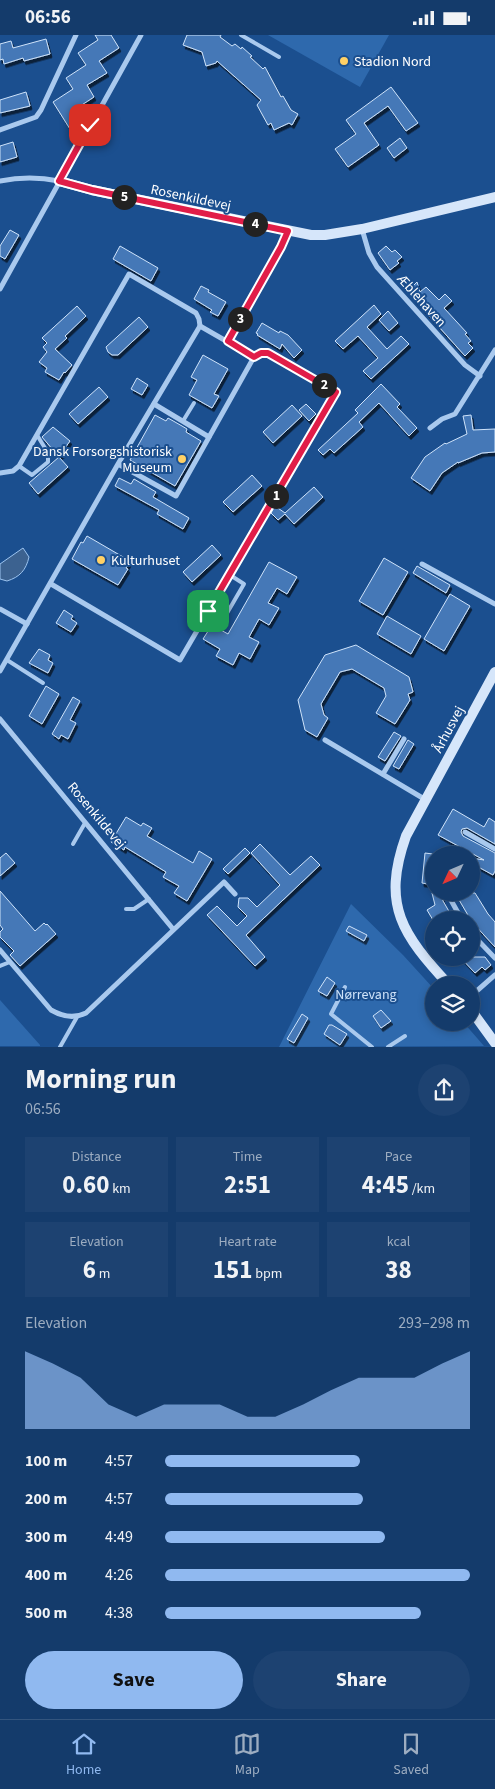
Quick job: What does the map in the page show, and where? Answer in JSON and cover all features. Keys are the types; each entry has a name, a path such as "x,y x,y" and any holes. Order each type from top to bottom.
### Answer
{"street":[{"path":"0,130 36,117 76,35"},
{"path":"0,289 141,35"},
{"name":"Rosenkildevej","path":"0,181 18,178 43,178 92,190 310,235 325,235 362,229 495,197"},
{"name":"Æblehaven","path":"362,229 369,253 377,267 465,365 480,376"},
{"path":"228,341 281,247 288,231"},
{"path":"0,473 13,471 19,466 115,293 129,275 196,313 200,319 200,326 118,464 0,671"},
{"path":"200,326 254,357"},
{"path":"430,428 442,419 455,414 495,350"},
{"path":"51,584 180,660 336,392 268,353 261,353 254,357 176,496 118,464"},
{"path":"154,404 209,437"},
{"path":"422,563 495,604"},
{"path":"0,609 27,624"},
{"name":"Århusvej","path":"441,976 409,937 400,918 396,897 396,875 399,855 406,837 426,800 492,686 495,672"},
{"name":"Rosenkildevej","path":"0,719 174,929"},
{"path":"383,774 404,739"},
{"path":"325,740 426,800"},
{"path":"465,832 495,849"},
{"path":"0,950 51,1010 67,1017 78,1017 86,1013 224,882 236,894"},
{"path":"480,942 495,958"},
{"path":"480,988 495,975"},
{"path":"480,1023 495,1043"}],"lane":[{"path":"241,35 279,57"},
{"path":"183,421 194,403"},
{"path":"19,466 32,475 48,462 48,453 37,435"},
{"path":"208,611 223,620 244,584 230,575"},
{"path":"6,660 43,683"},
{"path":"73,844 86,823"},
{"path":"126,909 134,909 149,899"},
{"path":"0,966 10,962"},
{"path":"345,987 331,1014 372,1047"},
{"path":"60,1047 78,1017"},
{"path":"388,1047 404,1036"}],"green space":[{"name":"Stadion Nord","path":"268,35 389,35 360,87"},
{"name":"Nørrevang","path":"351,904 425,979 425,1031 471,1031 484,1046 279,1047"},
{"path":"0,1000 40,1045 40,1046 0,1046"}],"shaded area":[{"path":"23,548 29,557 24,569 12,579 7,581 0,579 0,564"}],"building":[{"path":"95,35 111,35 119,48 99,61 107,73 87,85 94,97 74,110 81,121 70,129 53,102 73,89 66,78 86,65 78,53 98,40"},
{"path":"187,35 221,35 220,37 232,46 235,44 241,49 242,47 263,69 265,67 281,97 283,96 291,110 298,114 292,125 289,123 274,130 271,123 268,125 257,105 261,100 217,61 206,66 202,52 183,45"},
{"path":"46,39 50,54 24,61 23,58 4,64 3,59 0,60 0,44 11,41 13,48"},
{"path":"391,87 418,123 406,131 388,106 364,123 379,145 348,167 335,149 356,134 346,120"},
{"path":"26,92 30,106 0,113 0,100"},
{"path":"400,138 407,148 394,158 387,148"},
{"path":"13,142 17,157 0,162 0,146"},
{"path":"10,230 19,235 5,259 0,256 0,246"},
{"path":"120,246 158,268 151,281 113,259"},
{"path":"386,246 392,252 395,250 402,257 397,261 399,263 390,270 378,253"},
{"path":"417,282 420,292 426,287 439,300 445,294 452,301 444,308 467,333 465,334 471,341 468,343 473,348 465,356 413,298 415,297 407,288 410,289"},
{"path":"201,286 226,302 218,316 194,299"},
{"path":"374,305 381,314 367,327 387,349 401,336 409,344 371,379 363,371 378,358 358,336 343,349 335,341"},
{"path":"77,306 86,316 65,336 67,338 55,349 72,365 59,380 45,372 47,368 39,362 47,352 43,347 47,343 42,338"},
{"path":"388,311 398,323 389,331 379,320"},
{"path":"139,317 148,327 118,355 112,355 108,352 106,347"},
{"path":"262,323 279,333 280,331 288,335 302,350 294,358 282,344 280,349 257,335 256,333"},
{"path":"203,355 228,369 214,394 219,396 212,408 189,395 197,380 191,377"},
{"path":"137,378 148,385 142,395 131,389"},
{"path":"381,384 400,404 397,407 417,428 409,436 379,403 359,422 363,427 334,453 330,449 323,455 318,450 358,413 355,410"},
{"path":"99,387 108,397 78,424 69,414"},
{"path":"306,404 316,414 309,421 299,410"},
{"path":"292,405 302,416 273,443 263,432"},
{"path":"155,415 166,421 168,418 187,429 186,432 201,441 175,486 130,460"},
{"path":"471,415 473,430 495,429 495,452 482,453 458,462 442,473 430,491 411,478 425,457 445,443 467,434 463,416"},
{"path":"53,427 70,441 65,448 67,450 59,457 42,437"},
{"path":"59,457 68,467 38,494 29,483"},
{"path":"252,475 262,486 233,512 223,502"},
{"path":"119,478 131,484 134,479 156,492 153,497 189,518 183,529 157,514 159,510 115,486"},
{"path":"314,487 323,497 294,524 285,514 278,520 271,513 275,506 285,513"},
{"name":"Kulturhuset","path":"87,536 130,561 126,568 128,569 118,585 72,559 81,542 83,543"},
{"path":"212,545 221,555 192,582 183,572"},
{"path":"384,558 408,572 383,615 359,601"},
{"path":"269,562 297,577 287,594 277,588 268,603 279,608 269,625 259,619 249,637 259,642 250,659 239,653 233,665 216,656 220,649 203,639 212,625 228,634"},
{"path":"417,566 450,585 446,593 413,573"},
{"path":"450,594 470,606 444,651 424,639"},
{"path":"64,610 73,616 71,619 77,623 71,632 56,623"},
{"path":"387,616 421,636 411,654 377,634"},
{"path":"356,645 409,677 413,692 408,694 410,700 395,724 376,713 386,696 384,688 352,669 340,672 321,704 324,715 328,718 317,737 305,730 298,700 325,655"},
{"path":"39,649 50,655 48,660 53,663 48,673 29,663"},
{"path":"46,686 59,694 42,724 29,716"},
{"path":"73,697 80,701 70,720 76,723 68,739 61,735 59,739 52,734"},
{"path":"394,732 401,736 385,761 378,757"},
{"path":"408,740 414,744 399,769 393,766"},
{"path":"453,809 484,827 489,818 495,822 495,844 467,828 462,829 461,832 463,836 495,853 495,871 493,875 480,868 480,859 484,860 480,858 480,846 458,846 438,835"},
{"path":"126,817 141,826 143,823 152,828 147,836 193,863 199,851 212,859 187,901 174,893 179,886 163,877 166,872 125,847 124,850 111,842"},
{"path":"260,844 290,875 311,856 320,865 246,935 265,957 255,966 207,915 217,906 237,926 247,916 238,907 239,898 248,898 257,907 280,885 251,853"},
{"path":"245,848 250,853 228,874 223,869"},
{"path":"6,853 15,863 0,876 0,858"},
{"path":"425,853 425,884 422,883"},
{"path":"0,891 35,931 44,923 56,934 20,966 10,955 14,951 0,937 0,932 3,929 0,925"},
{"path":"434,901 443,901 449,911 428,911 435,905"},
{"path":"460,901 480,901 495,922 495,947 480,931 480,911 466,911"},
{"path":"349,926 367,935 364,941 346,931"},
{"path":"480,957 485,957 491,965 485,970 482,967 475,973 468,966 480,966"},
{"path":"327,977 335,983 327,996 318,991"},
{"path":"381,1010 391,1021 381,1028 373,1016"},
{"path":"302,1014 308,1018 294,1043 287,1039"},
{"path":"329,1025 347,1034 340,1045 324,1034"}],"place":[{"name":"Stadion Nord","path":"344,61"},
{"name":"Dansk Forsorgshistorisk Museum","path":"182,459"},
{"name":"Kulturhuset","path":"101,560"}],"route":[{"path":"90,125 59,181 92,190 288,231 281,247 228,341 254,357 261,353 268,353 336,392 208,611"}]}
